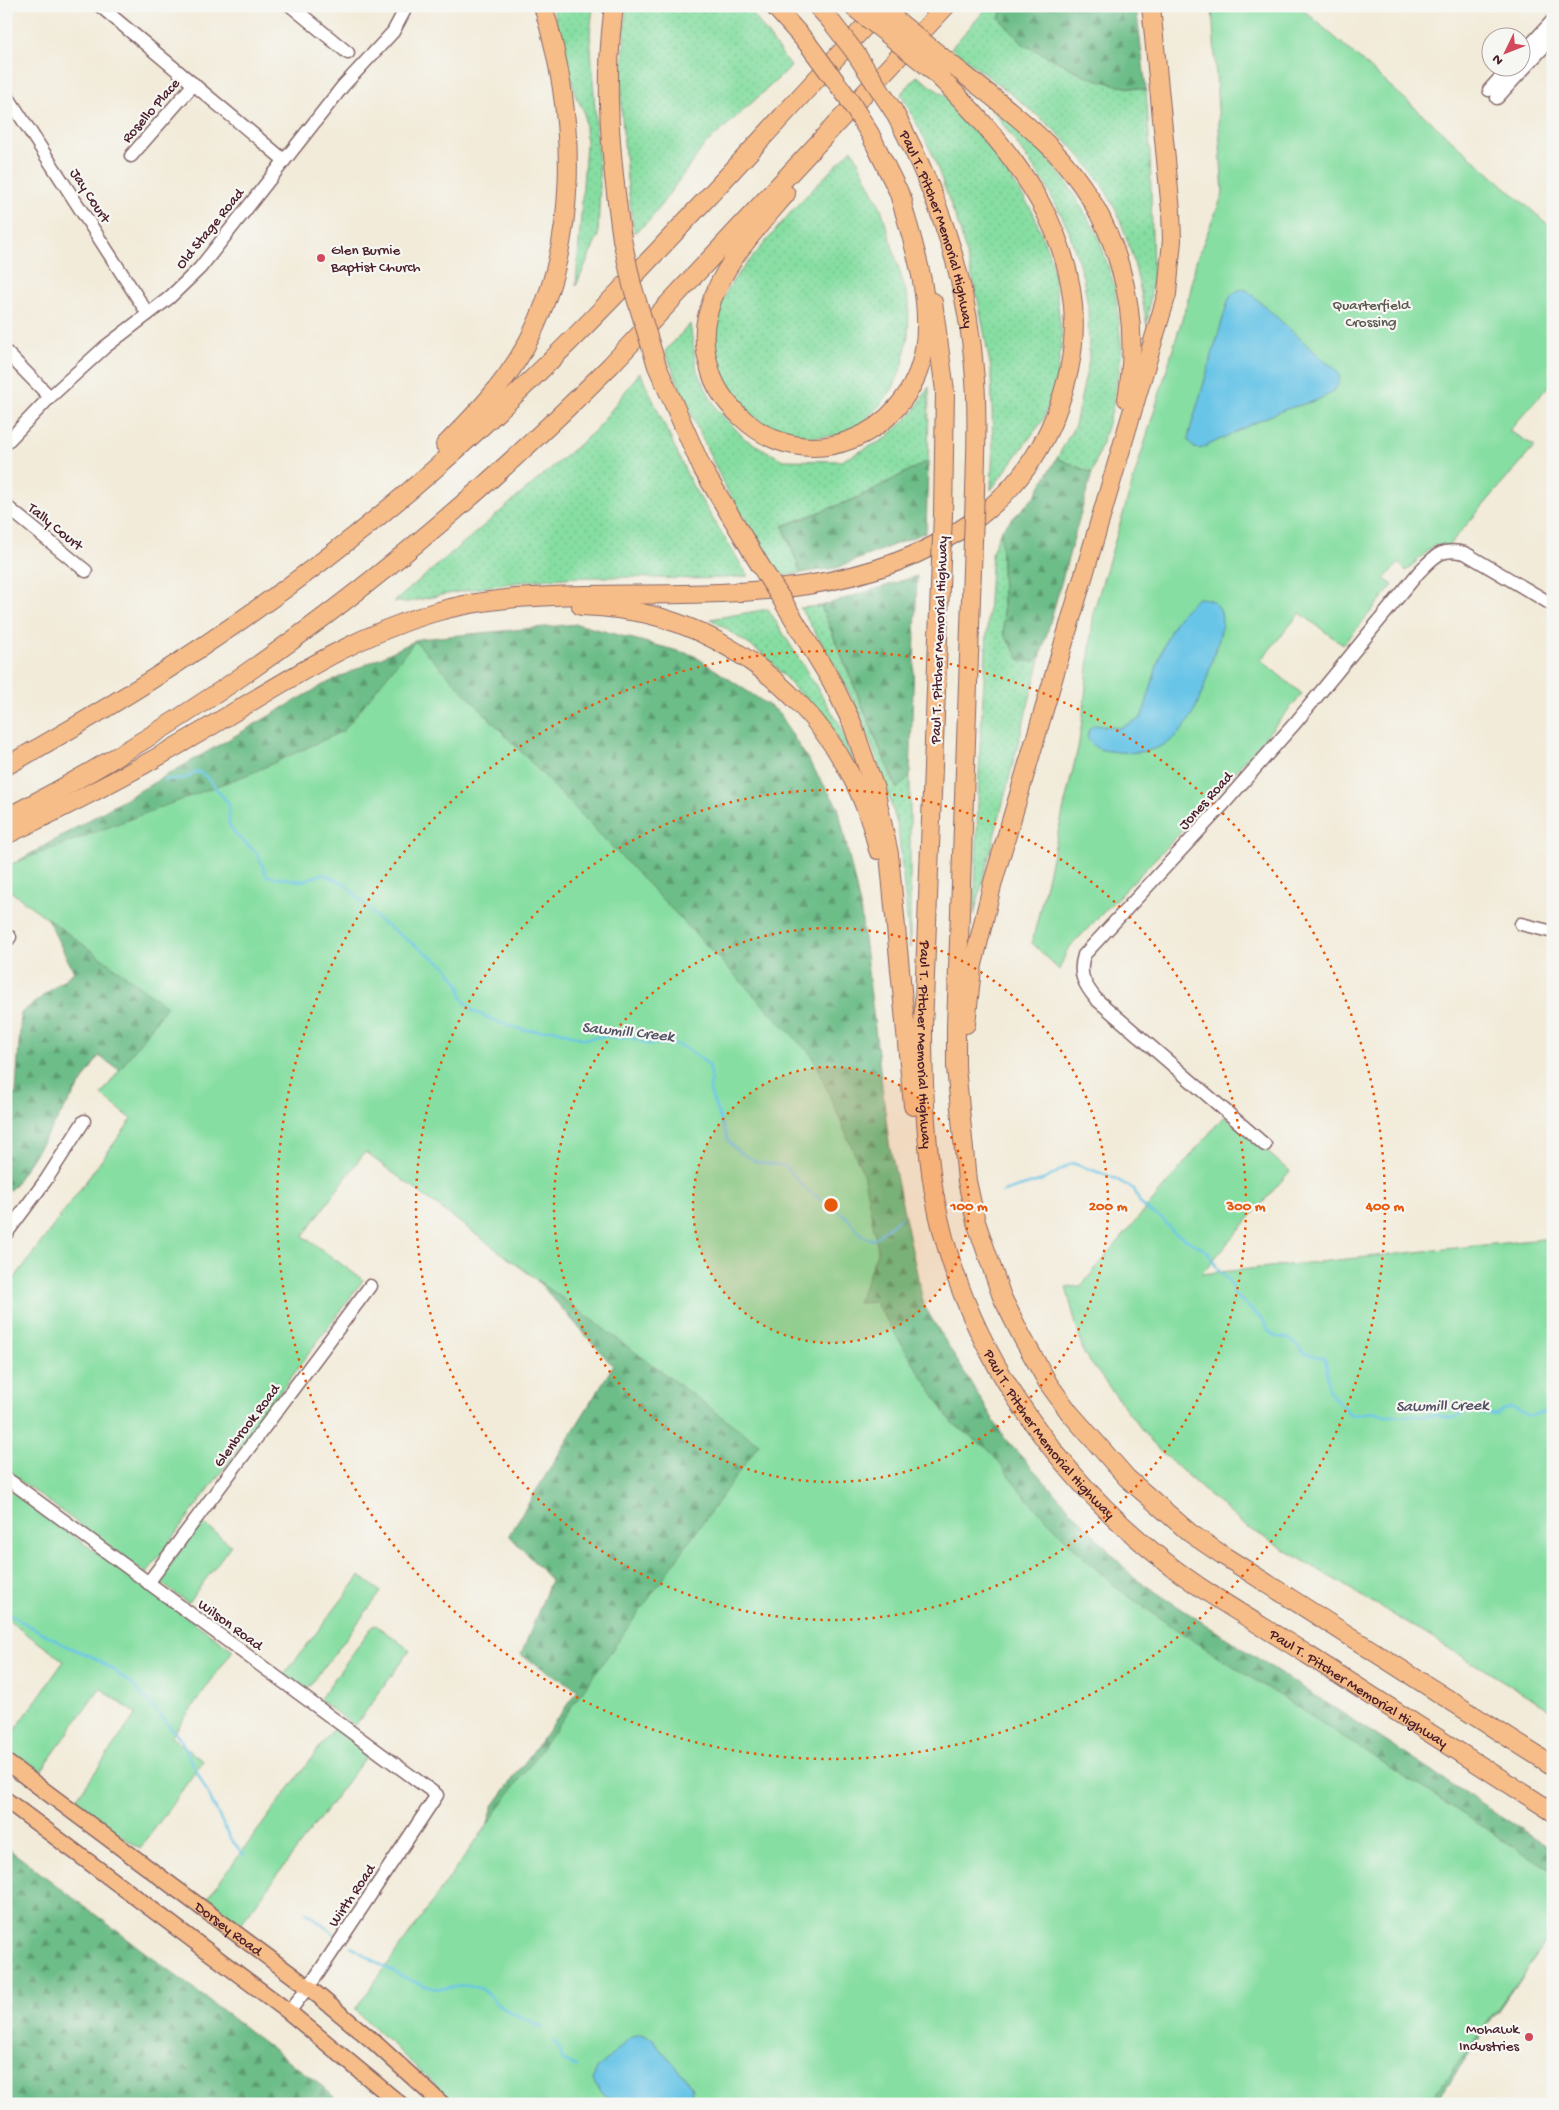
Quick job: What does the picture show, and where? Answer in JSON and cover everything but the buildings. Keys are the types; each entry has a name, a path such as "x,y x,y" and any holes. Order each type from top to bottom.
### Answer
{"highway":[{"path":"342,546 489,400 524,349 547,299 563,238 567,168 561,88 554,47 543,6"},
{"path":"614,6 609,58 612,158 622,239 632,285 657,366 702,468 832,682 866,756 883,822 897,942 916,1141 928,1198 954,1269"},
{"name":"Paul T. Pitcher Memorial Highway","path":"774,6 808,44 844,92 870,134 898,190 916,234 926,271 942,356 946,426 923,1027 923,1089 926,1139 935,1195 954,1269 990,1355 1041,1436 1094,1497 1135,1537 1166,1563 1553,1812"},
{"name":"Paul T. Pitcher Memorial Highway","path":"817,6 854,51 893,110 925,174 943,219 965,298 975,381 976,491 956,1067 967,1181 976,1222 1002,1297 1048,1383 1099,1449 1126,1478 1190,1533 1553,1766"},
{"path":"852,6 1025,125 1050,147 1071,171 1104,224 1118,257 1130,314 1131,374 1094,536"},
{"path":"764,134 872,6"},
{"path":"6,835 151,760 346,645 387,627 435,612 478,602 547,596 753,591 809,586 852,577 924,551 990,510 1032,462 1051,430 1063,396 1072,355 1074,313 1070,285 1062,251 1048,217 1028,180 1004,145 937,63 879,6"},
{"path":"6,766 152,680 267,601 342,546 436,468 580,332 884,6"},
{"path":"898,190 915,249 924,301 924,349 910,390 886,420 869,432 835,445 811,447 790,444 768,436 748,424 732,409 719,391 711,374 704,333 707,314 715,292 725,272 747,241 947,6"},
{"path":"6,818 179,718 236,680 370,581 464,504 562,414 611,365 947,6"},
{"path":"961,1110 972,969 981,926 1094,536 1160,324 1167,294 1170,266 1171,211 1151,6"},
{"path":"478,602 618,608 660,617 719,641 775,681 798,702 818,726 852,780 876,840 897,942"}],"main road":[{"name":"Dorsey Road","path":"6,1762 308,1987 374,2042 442,2104"},
{"name":"Dorsey Road","path":"6,1800 289,2012 400,2104"}],"street":[{"path":"100,6 284,160"},
{"path":"291,6 348,54"},
{"name":"Old Stage Road","path":"6,443 50,397 105,347 169,298 200,268 349,79 393,32 406,6"},
{"path":"1532,43 1553,20"},
{"path":"1532,57 1553,37"},
{"path":"1503,78 1493,94 1510,78"},
{"name":"Rosello Place","path":"130,156 194,84"},
{"name":"Jay Court","path":"6,94 148,314"},
{"path":"6,352 50,397"},
{"name":"Tally Court","path":"6,506 86,571"},
{"name":"Jones Road","path":"1265,1145 1096,999 1083,980 1080,971 1084,955 1227,801 1292,727 1420,572 1436,556 1442,552 1453,550 1465,553 1553,605"},
{"path":"1521,924 1553,932"},
{"path":"6,1234 46,1180 84,1121"},
{"name":"Glenbrook Road","path":"148,1583 370,1286"},
{"name":"Wilson Road","path":"6,1478 437,1795"},
{"name":"Wirth Road","path":"289,2012 308,1987 437,1795"}],"green space":[{"path":"552,6 593,6 590,34 600,183 598,236 576,286 586,143 584,111 576,97"},
{"path":"626,6 747,6 791,67 703,147 650,220 634,233 627,179 621,105"},
{"path":"989,6 1001,6 1000,19 1120,86 1146,90 1150,151 1153,274 1147,326 1132,255 1120,221 1104,188 1090,168 1034,112 951,48"},
{"path":"1001,6 1136,6 1146,90 1120,86 1088,77 1023,44 1000,19"},
{"name":"Quarterfield Crossing","path":"1212,6 1299,6 1553,229 1553,381 1509,431 1535,446 1449,545 1433,546 1406,571 1399,563 1384,579 1393,585 1343,645 1300,613 1261,660 1302,694 1204,808 1067,950 1059,970 1032,943 1078,748 1094,610 1190,293 1196,261 1223,194"},
{"path":"917,76 945,96 994,152 1033,212 1052,262 1062,336 1057,379 1043,420 991,490 993,445 991,369 978,300 960,230 932,153 901,94"},
{"path":"987,102 1033,141 1067,183 1098,235 1115,288 1122,352 1112,411 1092,473 1057,458 1075,425 1089,361 1088,307 1083,277 1068,228 1044,182"},
{"path":"852,149 881,208 909,303 908,335 903,364 893,388 880,405 858,427 841,435 801,438 779,433 743,409 719,376 712,341 713,318 733,280 799,203"},
{"path":"690,324 697,371 717,410 745,439 783,460 841,461 885,439 913,413 929,387 928,461 857,498 783,526 801,573 781,576 726,489 694,421 665,351"},
{"path":"640,372 692,485 748,576 710,579 615,577 548,579 478,588 408,602 394,602 596,430"},
{"path":"1057,458 1092,473 1042,651 1036,661 1021,661 1004,635 1001,530 1034,497"},
{"path":"928,461 926,532 836,568 801,573 783,526 857,498"},
{"path":"1001,530 1004,635 1036,661 1042,651 974,915 980,747 992,552"},
{"path":"917,576 910,776 897,789 821,606"},
{"path":"821,606 896,788 910,776 910,948 898,827 876,756 860,714 834,663 800,608"},
{"path":"768,609 840,725 855,768 830,728 766,656 711,619"},
{"path":"577,624 693,655 777,711 838,807 860,906 889,1143 924,1306 1005,1439 1134,1578 1553,1850 1553,1929 1435,2104 1344,2104 481,1847 493,1806 578,1690 521,1655 551,1580 509,1535 613,1366 471,1206 366,1135 198,1124 99,1056 13,1187 6,1193 6,1104 16,1092 21,1013 74,972 18,861 323,685 419,639"},
{"path":"415,641 813,1057 863,1173 878,1250 858,1303 875,1302 951,1422 989,1450 1027,1499 1084,1558 1122,1592 1171,1626 1553,1872 1553,1932 1428,2104 456,2104 355,2010 759,1444 365,1152 303,1236 363,1280 146,1574 6,1470 6,1290 132,1119 101,1095 167,1006 6,888 6,866 254,772 343,731"},
{"path":"1224,1116 1290,1171 1201,1274 1553,1238 1553,1711 1244,1525 1152,1443 1084,1354 1066,1287 1081,1286"},
{"path":"6,1488 233,1650 171,1737 203,1761 140,1849 74,1802 136,1714 100,1688 38,1775 6,1753 6,1743 64,1661 6,1619"},
{"path":"201,1522 231,1545 188,1603 158,1581"},
{"path":"360,1576 381,1592 306,1691 284,1675"},
{"path":"374,1624 410,1650 355,1726 319,1700"},
{"path":"334,1728 368,1754 240,1925 206,1900"},
{"path":"6,1847 323,2087 341,2104 6,2104"}],"water":[{"path":"1241,289 1247,290 1334,368 1339,374 1339,382 1334,390 1323,397 1274,414 1200,449 1194,448 1188,440 1190,430 1228,301 1232,294"},
{"path":"1198,598 1209,600 1218,606 1222,625 1218,644 1200,698 1184,728 1172,739 1158,747 1140,752 1103,750 1093,745 1087,737 1089,729 1095,725 1120,728 1141,718 1168,636 1186,608"},
{"path":"641,2034 651,2038 683,2074 692,2088 690,2104 619,2104 602,2093 595,2084 593,2079 597,2069 631,2037"}],"waterway":[{"name":"Sawmill Creek","path":"164,780 187,778 196,771 201,773 229,803 229,824 234,833 257,853 267,876 302,881 323,874 345,884 380,921 447,967 460,986 462,998 473,1011 505,1025 524,1030 541,1031 553,1029 584,1039 605,1036 634,1038 647,1044 675,1044 689,1050 709,1065 711,1074 710,1092 729,1142 739,1152 757,1162 785,1166 806,1189 845,1216 863,1236 873,1240 900,1218"},
{"name":"Sawmill Creek","path":"1003,1192 1046,1179 1072,1163 1112,1177 1134,1189 1140,1203 1151,1213 1163,1219 1172,1231 1207,1251 1219,1271 1231,1284 1234,1294 1263,1320 1269,1331 1276,1337 1290,1338 1304,1353 1324,1358 1327,1366 1329,1390 1351,1415 1374,1412 1385,1416 1435,1415 1452,1418 1463,1413 1482,1412 1496,1415 1509,1408 1515,1408 1528,1416 1553,1411"},
{"path":"6,1613 68,1647 91,1656 114,1670 137,1689 181,1740 230,1838 244,1855"},
{"path":"306,1912 333,1933"},
{"path":"351,1946 391,1970 423,1985 439,1989 468,1986 482,1989 504,2009 542,2028"},
{"path":"554,2041 559,2048 563,2061 576,2066"}],"place":[{"name":"Glen Burnie Baptist Church","path":"321,258"},
{"name":"Mohawk Industries","path":"1529,2037"}]}
